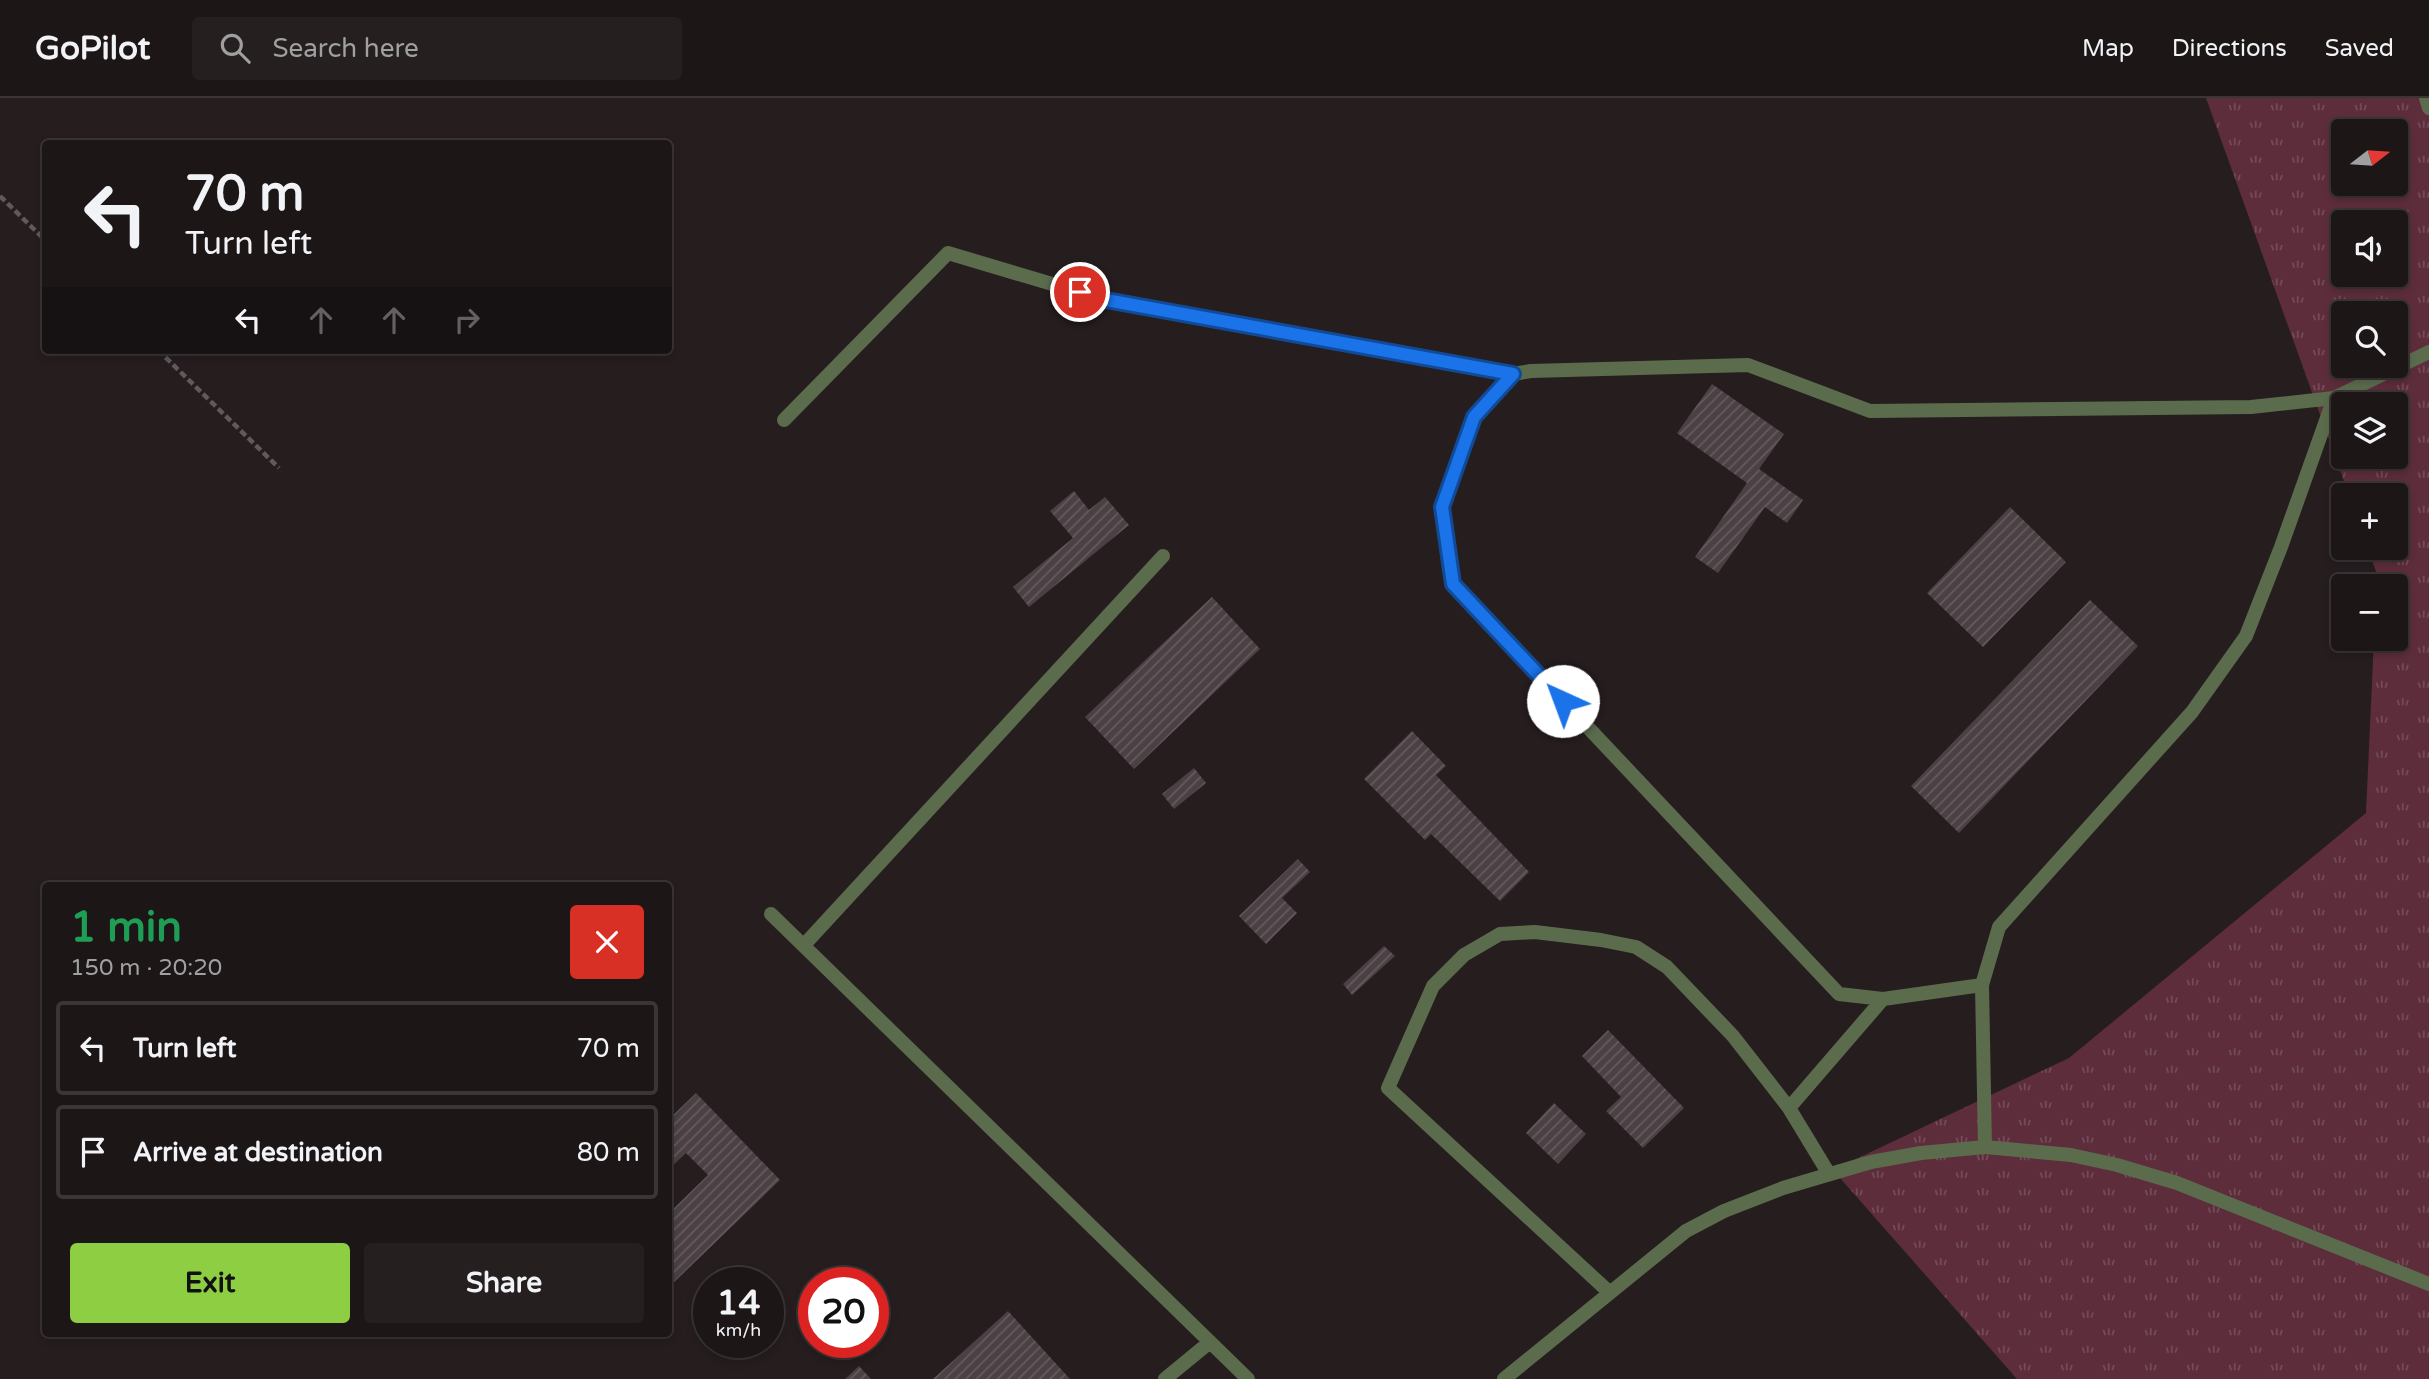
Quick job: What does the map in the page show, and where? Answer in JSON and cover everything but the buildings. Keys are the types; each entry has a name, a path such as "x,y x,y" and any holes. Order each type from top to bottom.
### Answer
{"lane":[{"path":"2426,98 2429,108"},
{"path":"784,420 948,253 1106,300 1513,374 1531,371 1748,365 1870,411 2251,407 2331,398"},
{"path":"2346,392 2429,352"},
{"path":"1513,374 1474,417 1442,507 1453,584 1839,994 1883,999 1982,985"},
{"path":"1985,1147 1982,985 1999,927 2192,712 2246,636 2331,406"},
{"path":"804,945 1163,556"},
{"path":"771,914 1248,1379"},
{"path":"1609,1292 1388,1088 1433,986 1464,955 1500,934 1535,932 1601,940 1636,947 1667,967 1733,1036 1789,1108 1829,1174"},
{"path":"1789,1108 1883,999"},
{"path":"1504,1379 1686,1231 1783,1188 1871,1162 1920,1153 1985,1147 2071,1155 2117,1165 2177,1183 2426,1282"},
{"path":"1165,1379 1210,1342"}],"path":[{"path":"0,196 42,237"},
{"path":"162,354 279,468"}],"green space":[{"path":"2206,98 2429,98 2429,1379 2017,1379 1833,1170 2069,1058 2366,813 2373,651 2408,651 2408,574 2377,574 2372,560 2408,560 2408,483 2345,483 2340,469 2408,469 2408,392 2331,392 2331,445"}],"route":[{"path":"1080,292 1106,300 1513,374 1474,417 1442,507 1453,584 1563,701"}]}
